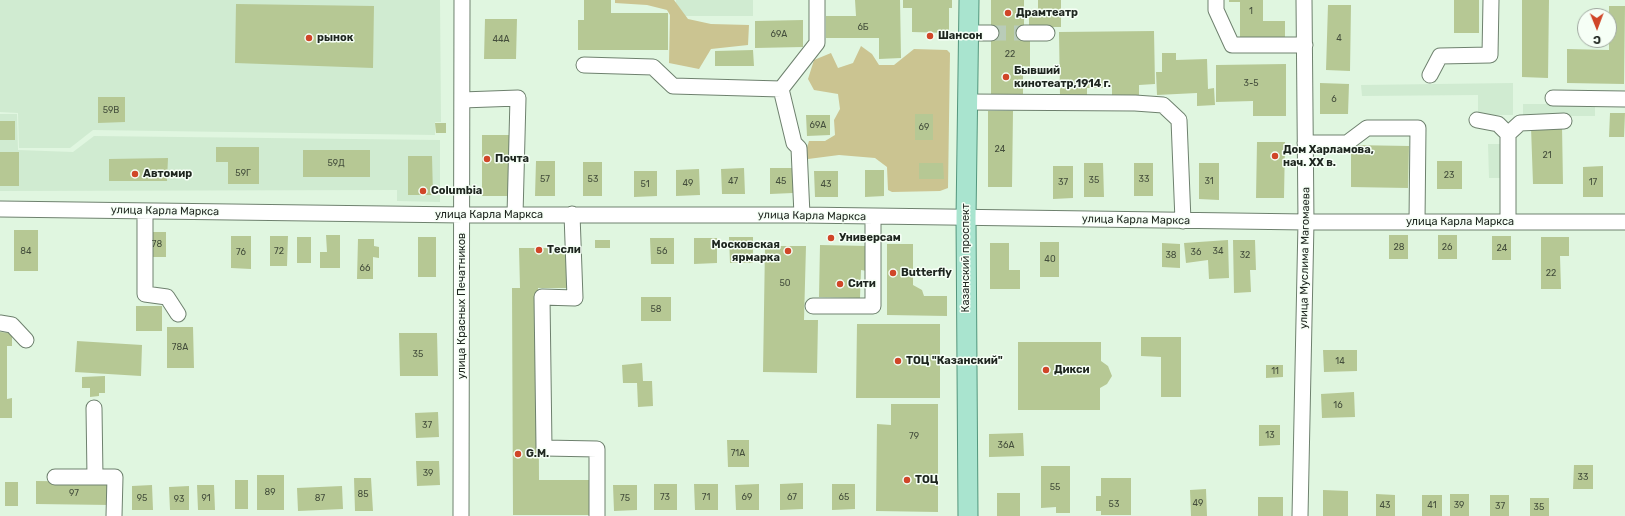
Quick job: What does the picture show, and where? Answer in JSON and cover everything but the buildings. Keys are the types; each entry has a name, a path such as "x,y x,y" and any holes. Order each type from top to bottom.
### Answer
{"main road":[{"name":"Казанский проспект","path":"968,516 966,218 969,0"}],"street":[{"name":"улица Красных Печатников","path":"461,516 463,215 462,0"},
{"path":"802,215 799,148 794,143 782,89 817,43 817,0"},
{"path":"1216,0 1216,10 1232,45 1305,45"},
{"name":"улица Муслима Магомаева","path":"1300,516 1306,222 1304,0"},
{"path":"1430,75 1440,56 1490,55 1491,0"},
{"path":"969,33 991,33"},
{"path":"1024,33 1047,33"},
{"path":"584,65 653,67 673,86 782,89"},
{"path":"462,100 518,98 515,215"},
{"path":"1554,98 1625,98"},
{"path":"968,102 1135,103 1163,105 1179,120 1182,220"},
{"path":"1477,120 1498,124 1508,134 1508,222"},
{"path":"1508,134 1520,123 1564,121"},
{"path":"1305,143 1347,143 1368,128 1418,128 1417,222"},
{"name":"улица Карла Маркса","path":"0,209 463,215 802,215 1306,222 1625,222"},
{"path":"145,211 144,294 167,297 178,314"},
{"path":"572,214 575,298 542,297 544,448 596,449 597,516"},
{"path":"813,306 874,306 873,217"},
{"path":"0,323 12,325 26,340"},
{"path":"94,408 95,477"},
{"path":"55,477 115,477 114,516"}],"shaded area":[{"name":"рынок","path":"0,0 440,0 441,122 435,122 435,135 93,130 70,148 19,148 18,113 0,112"},
{"path":"615,0 674,0 688,19 711,24 749,25 748,45 711,49 699,69 669,63 670,15 667,10 647,5 615,3"},
{"path":"676,0 753,0 753,16 676,16"},
{"path":"861,46 872,54 879,65 894,65 914,49 947,50 950,53 948,188 940,191 892,192 888,190 887,167 875,158 839,155 808,159 805,154 809,141 825,141 835,135 834,120 840,109 838,94 814,90 808,79 814,60 831,53 838,68 853,63"},
{"path":"1513,83 1513,115 1478,115 1478,95 1362,96 1361,85"},
{"path":"1523,104 1595,104 1595,116 1523,116"},
{"path":"0,114 17,114 18,150 73,152 94,136 440,140 440,202 397,201 397,190 0,191"},
{"path":"1488,144 1502,144 1503,178 1489,178"}],"tunnel":[{"path":"991,33 1024,33"}],"place":[{"name":"Драмтеатр","path":"1008,13"},
{"name":"Шансон","path":"930,36"},
{"name":"рынок","path":"309,38"},
{"name":"Бывший кинотеатр,1914 г.","path":"1006,77"},
{"name":"Дом Харламова, нач. XX в.","path":"1275,156"},
{"name":"Почта","path":"487,159"},
{"name":"Автомир","path":"135,174"},
{"name":"Columbia","path":"423,191"},
{"name":"Универсам","path":"831,238"},
{"name":"Тесли","path":"539,250"},
{"name":"Московская ярмарка","path":"788,251"},
{"name":"Butterfly","path":"893,273"},
{"name":"Сити","path":"840,284"},
{"name":"ТОЦ \"Казанский\"","path":"898,361"},
{"name":"Дикси","path":"1046,370"},
{"name":"G.M.","path":"518,454"},
{"name":"ТОЦ","path":"907,480"}]}
